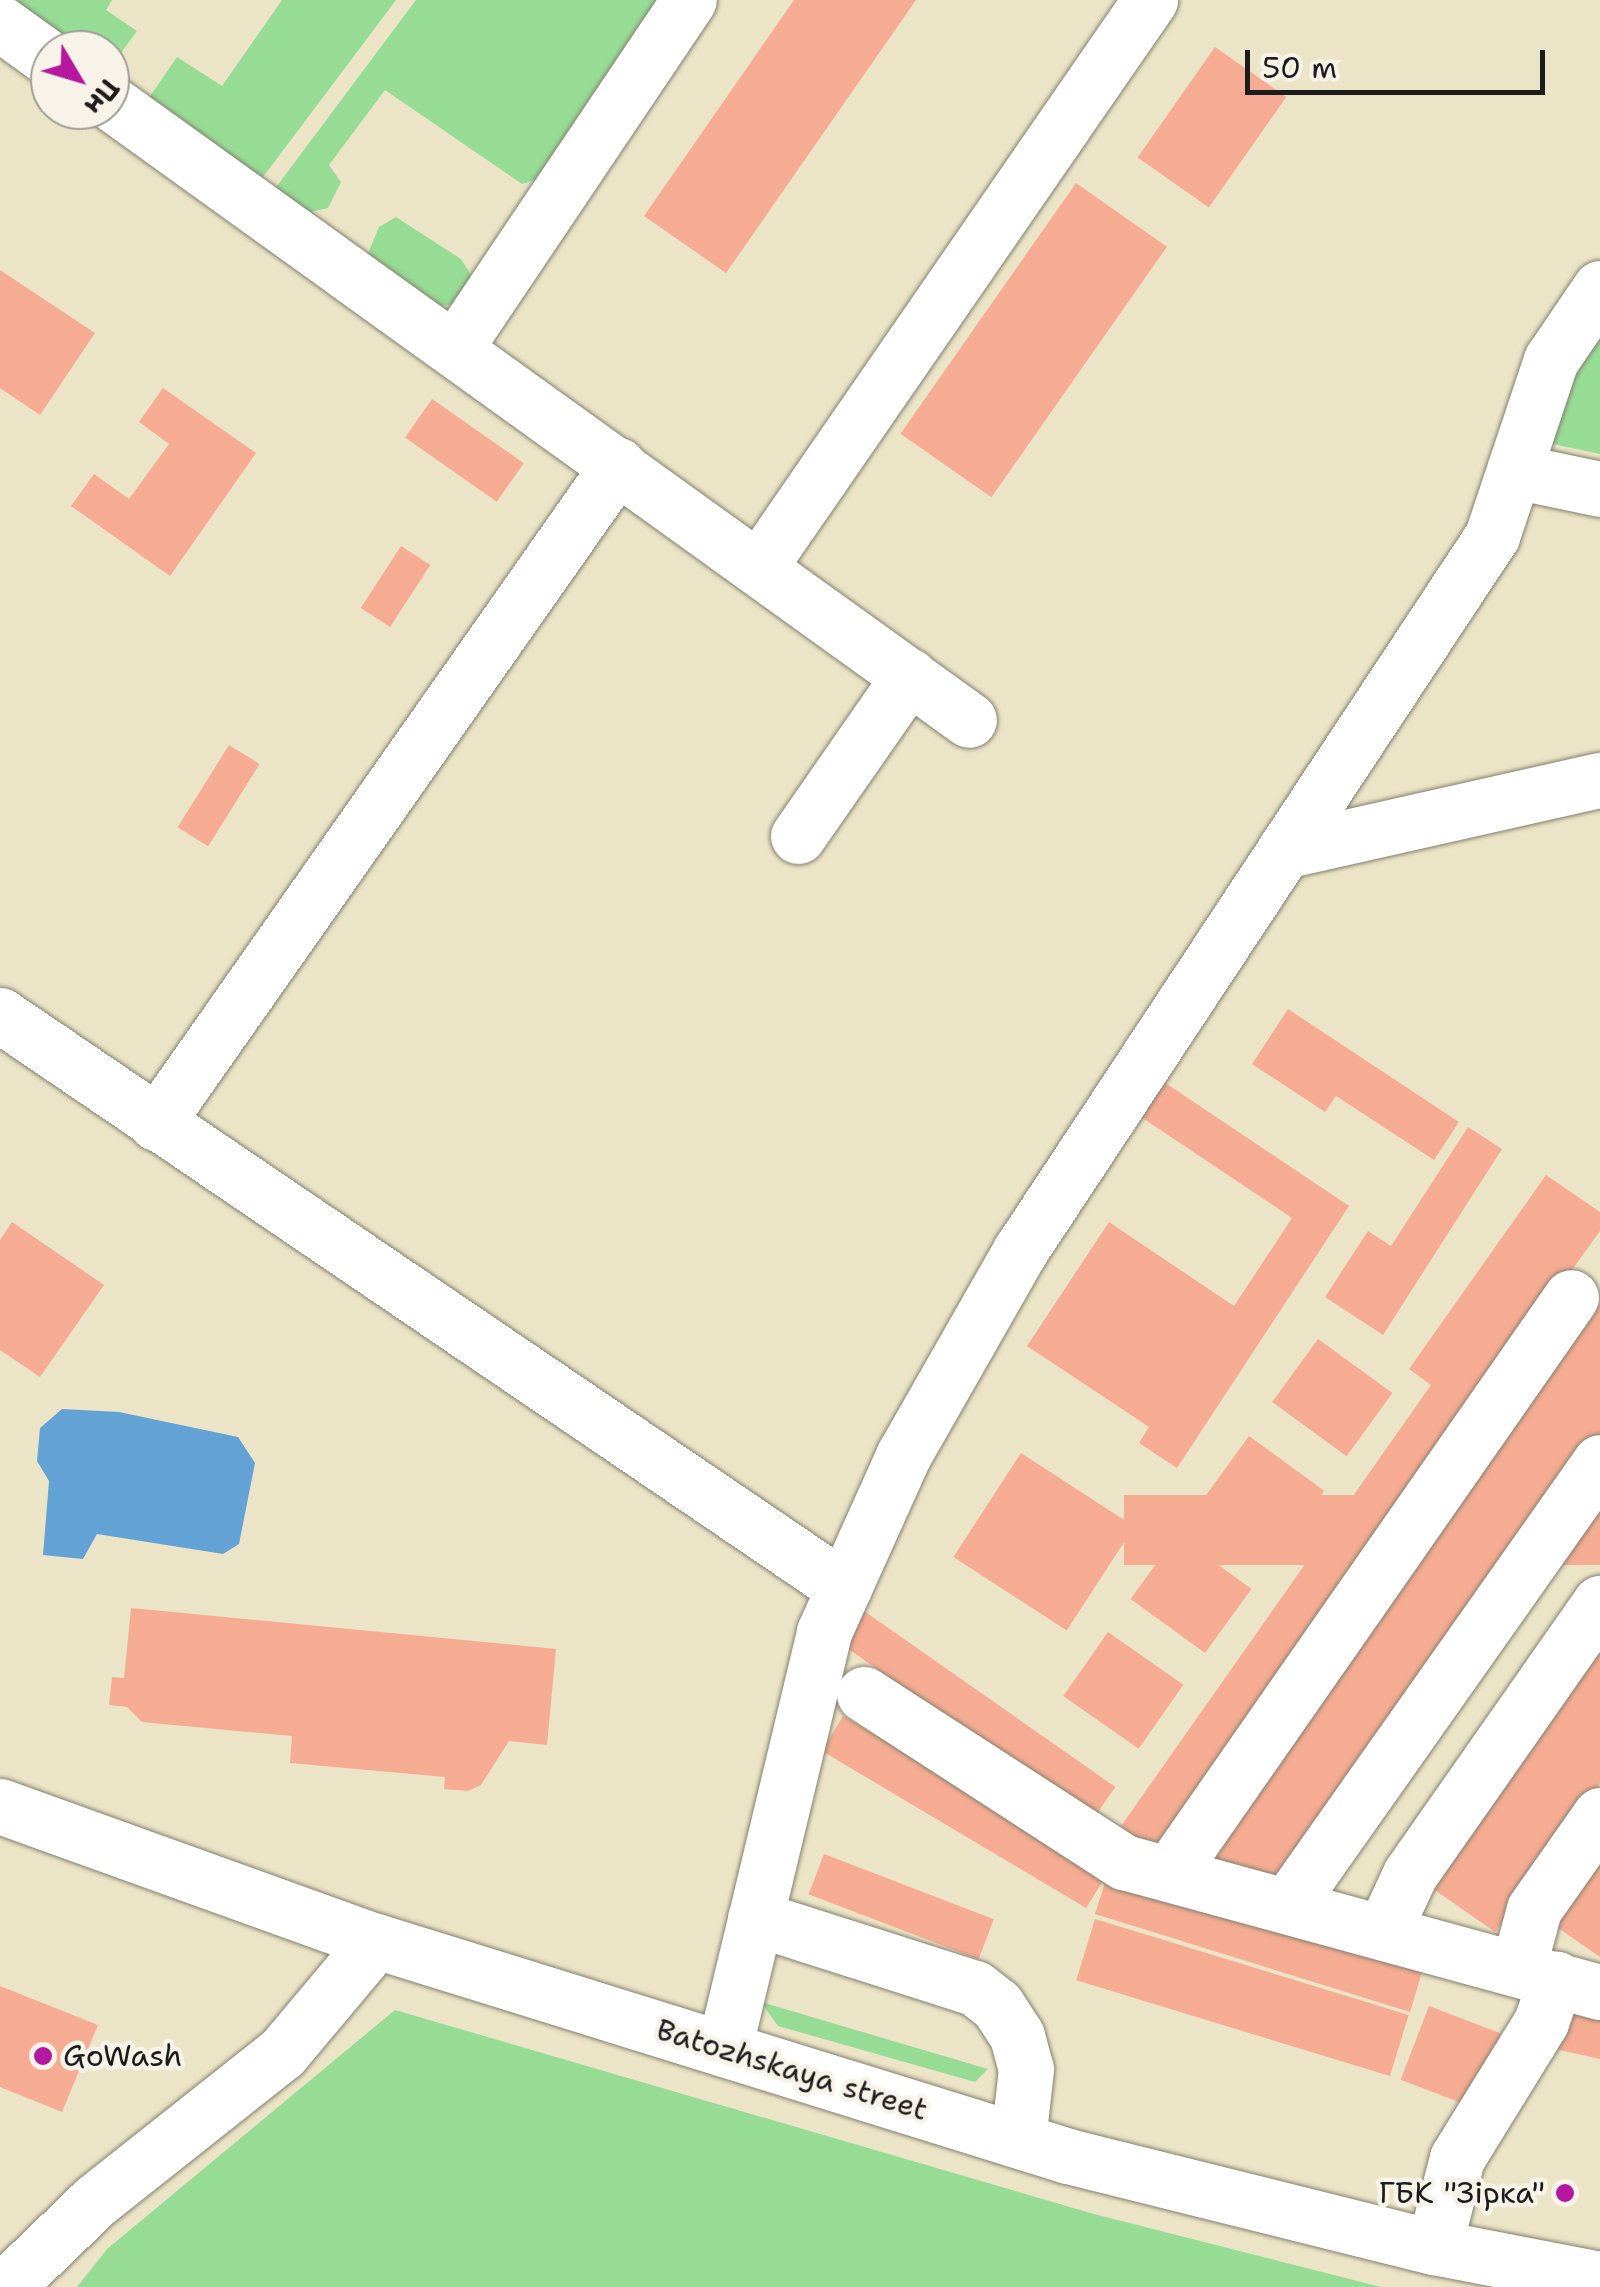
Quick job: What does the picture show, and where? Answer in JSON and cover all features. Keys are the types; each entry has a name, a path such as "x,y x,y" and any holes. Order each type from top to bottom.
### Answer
{"street":[{"path":"455,348 689,0"},
{"path":"758,567 1150,0"},
{"path":"0,22 30,44"},
{"path":"130,116 969,720"},
{"path":"724,2049 824,1632 903,1456 1020,1250 1492,536 1551,360 1600,288"},
{"path":"156,1123 618,465"},
{"path":"1514,471 1600,489"},
{"path":"798,836 909,676"},
{"path":"1284,852 1600,780"},
{"path":"0,1015 844,1588"},
{"path":"1170,1874 1571,1297"},
{"path":"1287,1906 1600,1462"},
{"path":"1383,1932 1410,1874 1600,1602"},
{"path":"864,1694 1124,1862 1558,1980"},
{"name":"Batozhskaya street","path":"0,1806 376,1942 1018,2140 1434,2247 1600,2279"},
{"path":"1434,2247 1457,2158 1540,2022 1558,1980 1534,1909 1600,1815"},
{"path":"755,1918 975,1988 997,2005 1017,2036 1026,2069 1018,2140"},
{"path":"6,2287 95,2201 282,2052 376,1942"}],"green space":[{"path":"0,0 112,0 106,10 137,31 130,41 130,30 42,30"},
{"path":"282,0 396,0 257,185 144,105 177,57 222,86"},
{"path":"416,0 667,0 544,177 522,184 385,90 329,165 341,182 328,208 302,214 271,194"},
{"path":"396,217 461,259 473,278 459,304 438,306 367,256 379,227"},
{"path":"1600,288 1600,454 1525,438"},
{"path":"761,2002 988,2069 975,2082 778,2026"},
{"path":"395,2010 1094,2214 1381,2287 77,2287 107,2249"}],"water":[{"path":"62,1409 119,1412 238,1437 255,1463 239,1544 223,1554 97,1534 83,1559 43,1555 49,1481 37,1461 40,1428"}],"building":[{"path":"794,0 916,0 726,273 644,216"},
{"path":"1215,47 1286,97 1209,207 1138,158"},
{"path":"1076,183 1167,247 991,497 900,434"},
{"path":"0,270 95,333 40,415 0,388"},
{"path":"163,388 256,453 170,576 71,506 94,474 129,499 169,444 139,422"},
{"path":"432,399 524,463 497,502 405,438"},
{"path":"401,546 430,565 390,627 361,608"},
{"path":"229,745 260,764 208,846 178,827"},
{"path":"1288,1009 1459,1122 1434,1160 1336,1096 1325,1112 1252,1064"},
{"path":"1158,1078 1349,1206 1177,1468 1139,1443 1149,1427 1027,1346 1109,1222 1234,1306 1292,1218 1135,1113"},
{"path":"1468,1127 1502,1149 1383,1335 1325,1297 1368,1231 1391,1246"},
{"path":"1546,1175 1600,1212 1600,1231 1154,1850 1121,1826 1431,1385 1409,1369"},
{"path":"12,1222 104,1285 40,1377 0,1350 0,1240"},
{"path":"1600,1303 1600,1437 1275,1884 1204,1857 1493,1435 1504,1443"},
{"path":"1318,1339 1392,1393 1347,1456 1272,1402"},
{"path":"1249,1436 1324,1491 1277,1555 1202,1501"},
{"path":"1021,1453 1134,1527 1067,1631 953,1557"},
{"path":"1124,1495 1600,1495 1600,1565 1124,1565"},
{"path":"1177,1535 1251,1589 1205,1653 1131,1599"},
{"path":"131,1608 556,1649 547,1745 509,1741 481,1785 468,1791 444,1789 445,1777 290,1763 292,1736 142,1722 127,1707 109,1705 112,1677 124,1678"},
{"path":"864,1611 1115,1787 1093,1820 841,1644"},
{"path":"1108,1632 1183,1685 1139,1749 1063,1696"},
{"path":"1600,1649 1600,1783 1495,1932 1432,1888"},
{"path":"843,1716 1108,1873 1086,1908 822,1751"},
{"path":"1600,1853 1600,1957 1551,1923"},
{"path":"824,1854 994,1919 979,1959 809,1894"},
{"path":"1108,1873 1423,1969 1410,2012 1095,1914"},
{"path":"1095,1919 1409,2015 1390,2076 1076,1980"},
{"name":"GoWash","path":"0,1986 98,2025 62,2112 0,2087"},
{"path":"1429,2006 1501,2034 1473,2107 1401,2080"},
{"path":"1555,2009 1600,2019 1600,2059 1546,2047"}],"place":[{"name":"GoWash","path":"43,2056"},
{"name":"ГБК \"Зірка\"","path":"1565,2193"}]}
